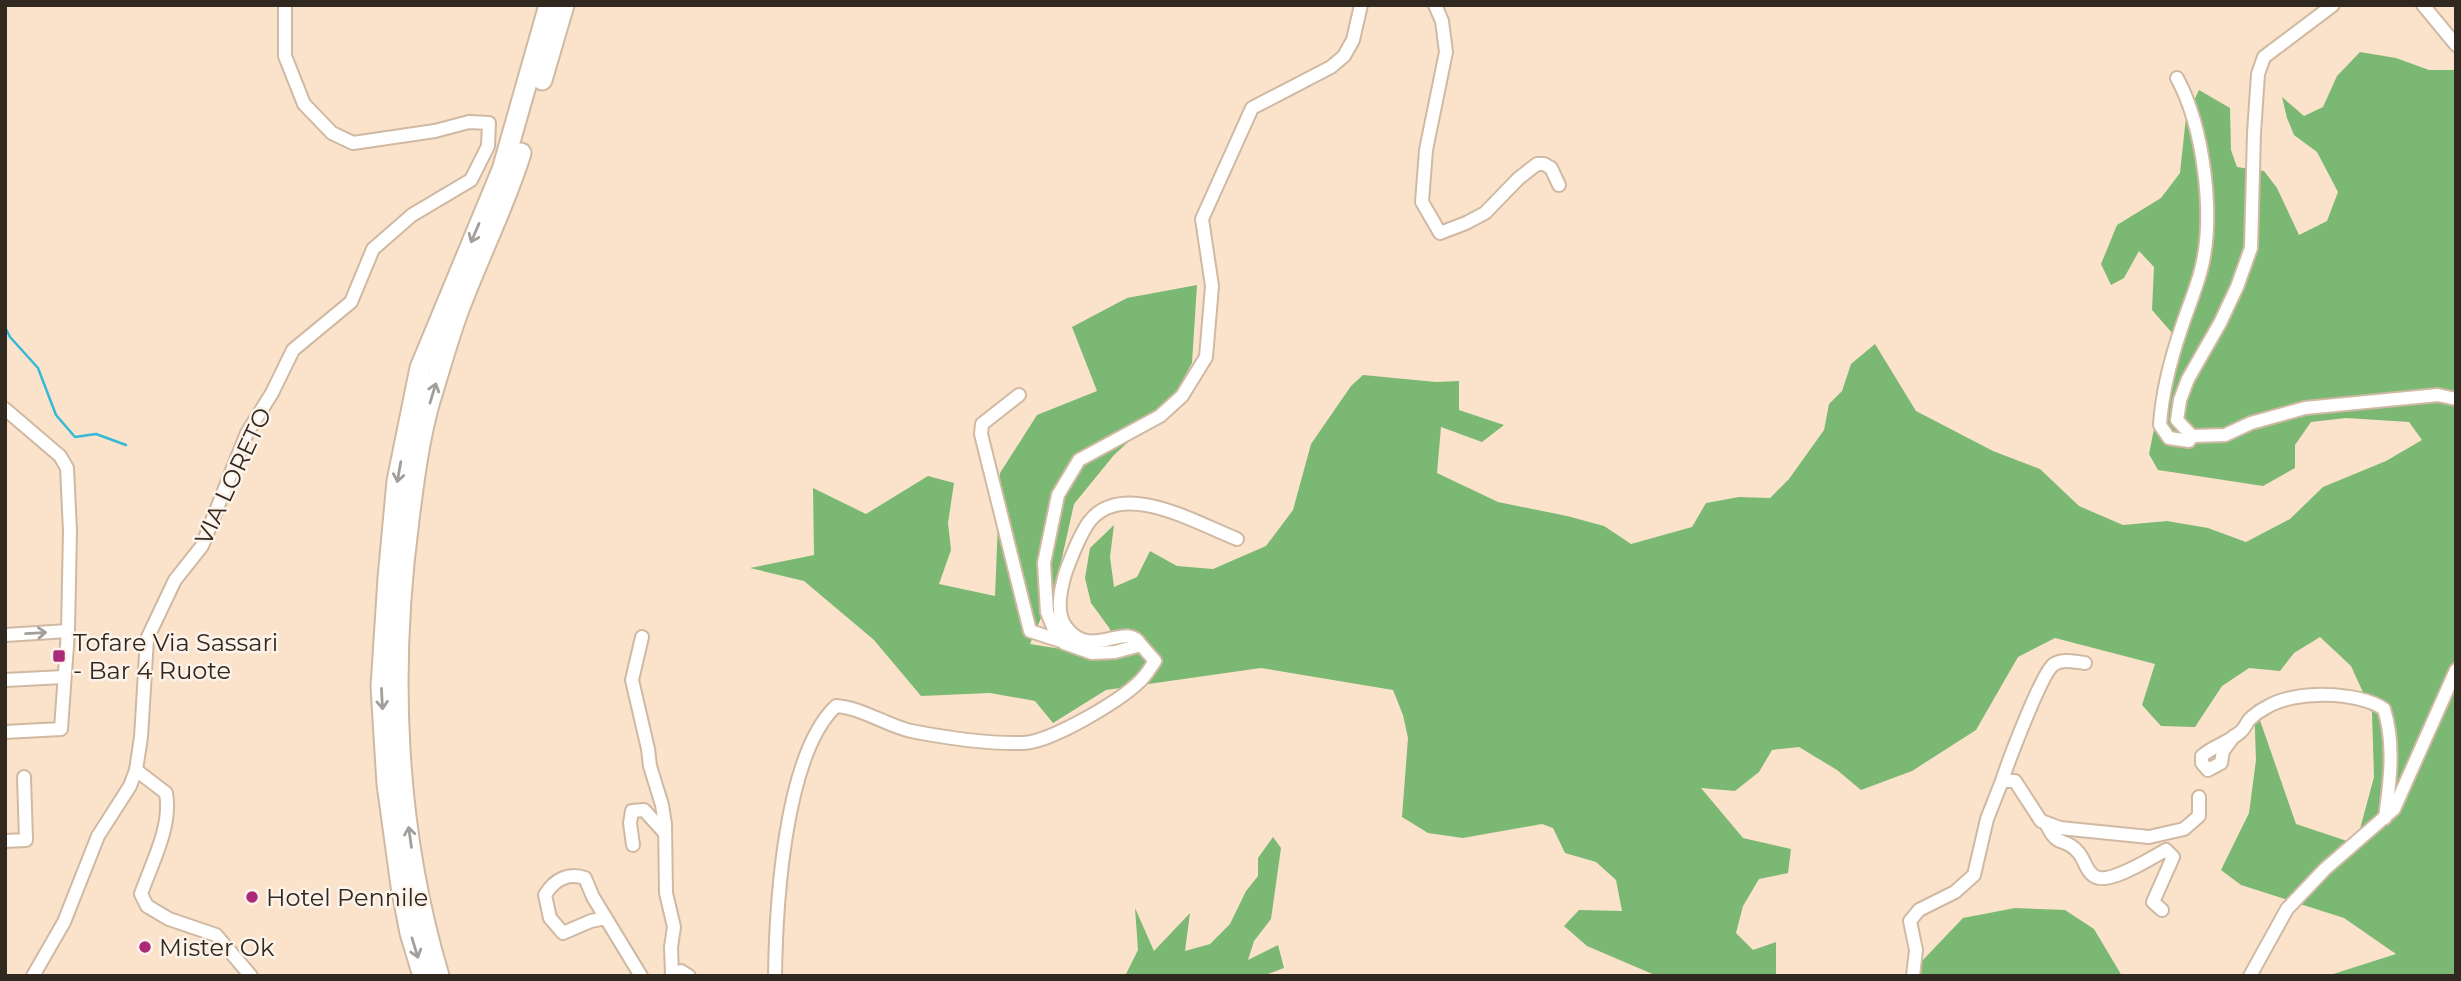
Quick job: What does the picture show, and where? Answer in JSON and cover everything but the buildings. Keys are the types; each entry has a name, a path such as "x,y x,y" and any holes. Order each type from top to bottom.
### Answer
{"highway":[{"path":"423,976 410,933 401,886 387,784 381,687 397,481 419,368 502,170 549,5"},
{"path":"439,976 416,884 402,783 398,704 403,565 417,458 429,404 457,316 511,184 564,5"}],"street":[{"name":"VIA LORETO","path":"33,976 64,922 98,836 130,786 136,770 141,737 147,639 175,580 202,546 247,433 272,393 293,350 351,302 373,249 412,215 471,180 488,146 489,124 469,122 435,131 353,144 332,133 304,104 285,57 285,5"},
{"path":"1064,643 1047,612 1044,563 1058,495 1079,460 1160,416 1182,396 1206,357 1212,286 1202,219 1252,108 1331,67 1344,56 1353,40 1361,5"},
{"path":"1435,5 1442,21 1446,52 1426,150 1422,202 1432,222 1440,233 1485,213 1519,178 1538,164 1550,168 1559,185"},
{"path":"2333,5 2264,57 2259,74 2254,133 2251,248 2237,286 2205,352 2188,379 2180,400 2177,420 2192,436 2225,435 2250,424 2305,408 2438,395 2456,399"},
{"path":"2423,5 2456,45"},
{"path":"2177,78 2197,134 2206,187 2208,219 2201,270 2180,330 2165,386 2160,425 2169,438 2189,441 2192,436"},
{"path":"1019,395 982,424 981,433 1030,631 1092,653 1115,652 1141,645"},
{"path":"5,409 60,456 67,468 70,531 68,631 61,729 5,732"},
{"path":"775,976 776,915 795,790 818,731 836,706 851,707 884,723 911,731 967,740 1025,743 1053,736 1122,697 1142,680 1155,661 1138,639 1130,636 1094,643 1075,638 1064,624 1060,603 1062,582 1090,521 1106,508 1136,503 1175,514 1237,539"},
{"path":"5,635 68,631"},
{"path":"642,637 632,680 650,766 662,805 666,893 674,928 671,947 672,975 681,971 689,976"},
{"path":"1913,976 1916,950 1910,921 1919,910 1955,892 1974,875 1987,819 2012,748 2045,677 2054,665 2067,660 2085,663"},
{"path":"2250,976 2287,909 2325,869 2394,809 2456,670"},
{"path":"5,680 64,677"},
{"path":"2234,736 2240,733 2250,719 2269,705 2290,698 2314,695 2355,698 2377,704 2384,709 2390,735 2385,818"},
{"path":"136,770 166,793 168,806 163,836 141,894 147,906 169,919 207,933 212,942 222,943 251,976"},
{"path":"5,841 26,841 24,777"},
{"path":"2002,780 2015,781 2040,821 2060,828 2149,837 2184,829 2199,816 2199,797"},
{"path":"633,845 630,822 632,811 644,810 664,832"},
{"path":"2046,823 2058,842 2078,851 2095,877 2109,880 2166,850 2173,857 2153,902 2162,911"},
{"path":"606,918 591,921 563,933 550,918 545,895 551,886 563,877 585,878 641,976"}],"green space":[{"path":"2360,52 2396,58 2429,70 2456,70 2456,976 2327,976 2396,954 2344,918 2241,885 2221,870 2249,813 2256,760 2254,703 2296,824 2356,844 2374,777 2372,712 2351,666 2320,637 2294,653 2280,671 2249,668 2222,686 2195,727 2161,726 2142,705 2155,664 2055,638 2018,657 1976,730 1912,771 1861,790 1837,770 1799,747 1772,750 1759,772 1735,791 1701,788 1743,838 1791,849 1788,873 1759,879 1743,906 1736,933 1753,950 1776,942 1776,976 1657,976 1587,946 1564,926 1579,910 1622,911 1616,880 1596,862 1565,853 1553,828 1542,824 1463,838 1428,833 1402,817 1408,738 1393,690 1261,668 1106,690 1053,723 1035,701 990,693 921,696 874,640 804,581 750,568 814,555 813,488 866,514 928,476 954,483 948,523 951,550 939,584 995,596 1000,473 1037,415 1097,391 1072,327 1127,298 1197,285 1192,363 1174,396 1114,455 1074,504 1057,580 1030,644 1111,657 1110,629 1091,603 1085,578 1090,548 1114,525 1110,557 1114,587 1137,577 1150,551 1177,566 1213,569 1266,546 1293,510 1311,444 1351,386 1363,375 1436,382 1459,381 1459,410 1504,425 1482,442 1441,427 1437,473 1498,502 1604,526 1631,544 1692,527 1706,503 1739,497 1770,498 1789,479 1824,430 1829,404 1842,391 1851,364 1875,344 1916,411 1993,451 2040,469 2079,506 2123,525 2167,521 2208,528 2246,542 2290,519 2323,487 2386,461 2422,440 2409,422 2346,418 2311,422 2295,445 2295,468 2263,486 2158,470 2149,454 2173,334 2152,310 2154,267 2139,251 2124,278 2111,285 2101,264 2117,225 2161,198 2180,173 2186,117 2199,90 2230,108 2231,150 2237,167 2264,171 2277,188 2299,235 2327,221 2338,192 2317,152 2294,135 2282,97 2304,116 2323,107 2337,76"},
{"path":"1273,837 1281,848 1271,919 1254,941 1248,960 1278,945 1284,968 1263,976 1125,976 1138,950 1135,908 1154,951 1190,913 1185,951 1210,944 1230,924 1246,891 1258,876 1258,858"},
{"path":"2015,908 2065,910 2094,929 2122,976 1919,976 1922,961 1963,918"}],"waterway":[{"path":"5,327 10,337 38,368 56,415 75,437 96,434 126,445"}],"place":[{"name":"Tofare Via Sassari - Bar 4 Ruote","path":"59,656"},
{"name":"Hotel Pennile","path":"252,897"},
{"name":"Mister Ok","path":"145,947"}]}
